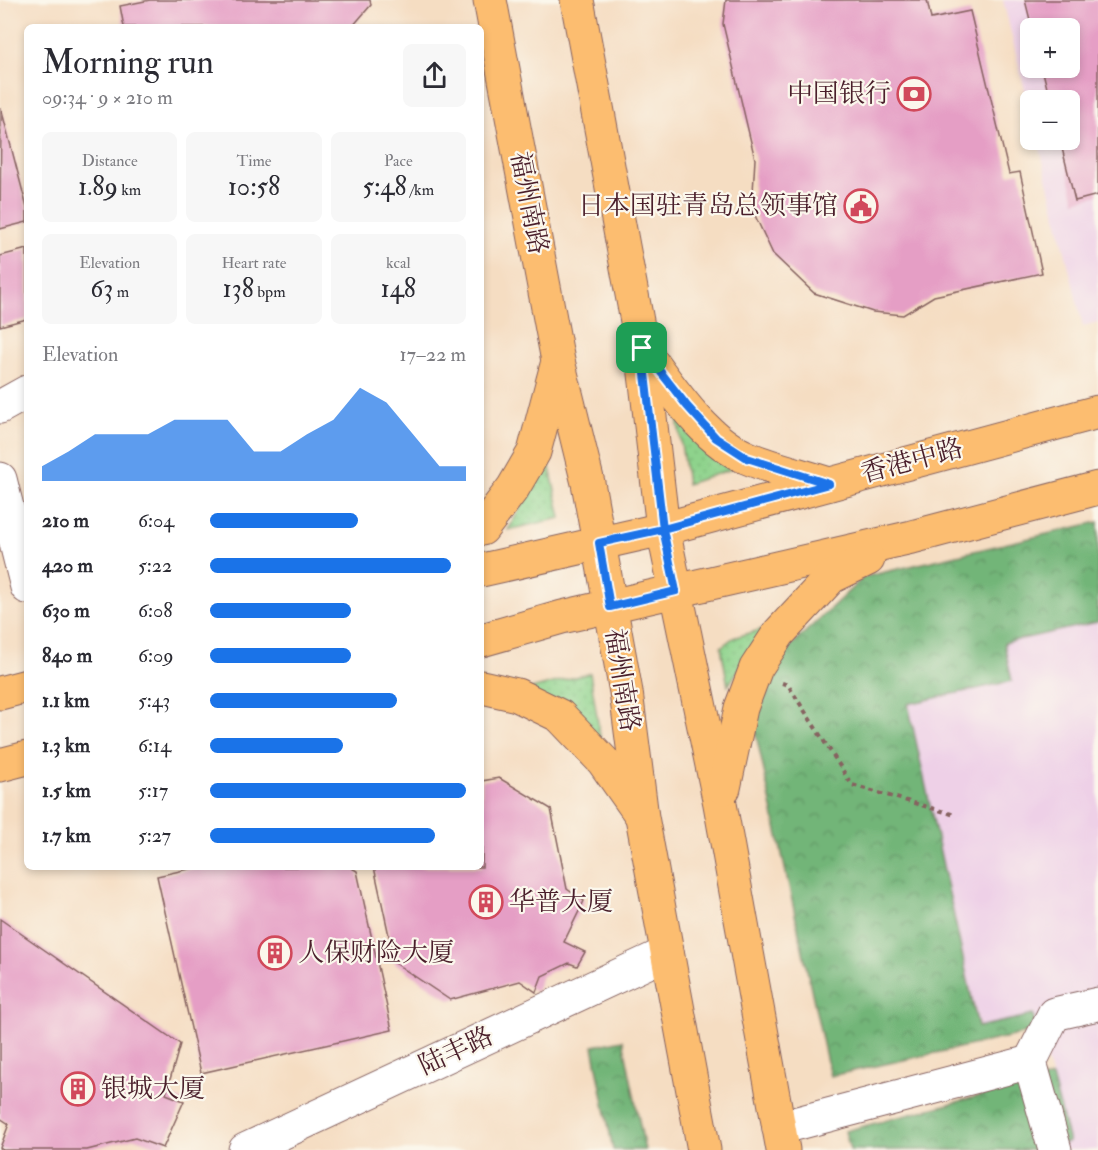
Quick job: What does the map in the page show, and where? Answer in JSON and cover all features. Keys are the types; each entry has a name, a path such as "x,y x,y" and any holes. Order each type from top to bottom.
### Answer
{"main road":[{"name":"福州南路","path":"490,0 558,361 588,483 626,692 642,817 704,1150"},
{"path":"577,0 642,348 663,529 720,804 781,1139"},
{"path":"642,348 687,406 716,438 747,458 829,484"},
{"path":"484,526 513,488 534,452 558,361"},
{"name":"香港中路","path":"484,570 663,529 1098,412"},
{"path":"484,639 562,617 912,537 1098,488"},
{"path":"720,804 741,708 756,668 778,633 831,577 912,537"},
{"path":"0,693 24,687"},
{"path":"484,687 517,695 560,716 603,761 642,817"},
{"path":"0,765 24,759"}],"street":[{"path":"0,407 24,394"},
{"path":"0,479 24,576"},
{"name":"陆丰路","path":"245,1150 667,953"},
{"path":"1055,1150 1030,1062 1054,1014 1098,1004"},
{"path":"781,1139 1030,1062"}],"path":[{"path":"779,681 788,685 852,785 955,815"}],"shaded area":[{"path":"1003,0 1098,0 1098,322 1083,326 1040,150 1080,150 1080,90 1025,90 1022,78 1080,78 1080,18 1020,18 1020,70"},
{"path":"1098,622 1098,1150 1038,1150 1052,1077 1033,1016 979,1027 908,704 1012,681 1004,643"}],"green space":[{"path":"677,416 741,466 687,484"},
{"path":"548,459 561,518 508,530"},
{"path":"1098,522 1098,622 1004,643 1012,681 908,704 978,1027 1033,1015 1036,1031 830,1076 752,716 784,652 864,577"},
{"path":"766,628 728,686 721,647 733,638"},
{"path":"590,673 604,761 520,692"},
{"path":"623,1040 645,1150 613,1150 593,1046"},
{"path":"1052,1077 1069,1142 1038,1150 850,1150 845,1131"}],"building":[{"path":"150,0 370,0 371,5 355,24 123,24 120,6"},
{"path":"726,0 927,0 931,19 970,11 1009,174 1020,172 1042,273 934,296 903,315 873,312 814,293 773,254 752,209 755,159 723,24"},
{"path":"1025,0 1098,0 1098,195 1075,201 1062,150 1080,150 1080,90 1048,90 1044,78 1080,78 1080,18 1030,18"},
{"path":"1,108 24,196 24,223 0,229"},
{"path":"24,250 24,320 0,326 0,256"},
{"path":"499,778 551,809 567,889 584,901 564,942 585,952 577,966 569,963 542,976 536,992 520,981 450,1000 395,963 375,870 484,870 484,781"},
{"name":"人保财险大厦","path":"184,870 357,871 392,1030 201,1073 157,876"},
{"path":"0,919 180,1044 166,1094 184,1101 163,1148 135,1138 87,1150 3,1150 0,1148 9,1124 0,1118"}],"place":[{"name":"中国银行","path":"914,94"},
{"name":"日本国驻青岛总领事馆","path":"861,206"},
{"name":"华普大厦","path":"486,902"},
{"name":"人保财险大厦","path":"275,953"},
{"name":"银城大厦","path":"78,1089"}],"route":[{"path":"642,348 663,529 599,543 610,607 676,591 663,529 829,484 747,458 716,438 687,406 642,348"}]}
